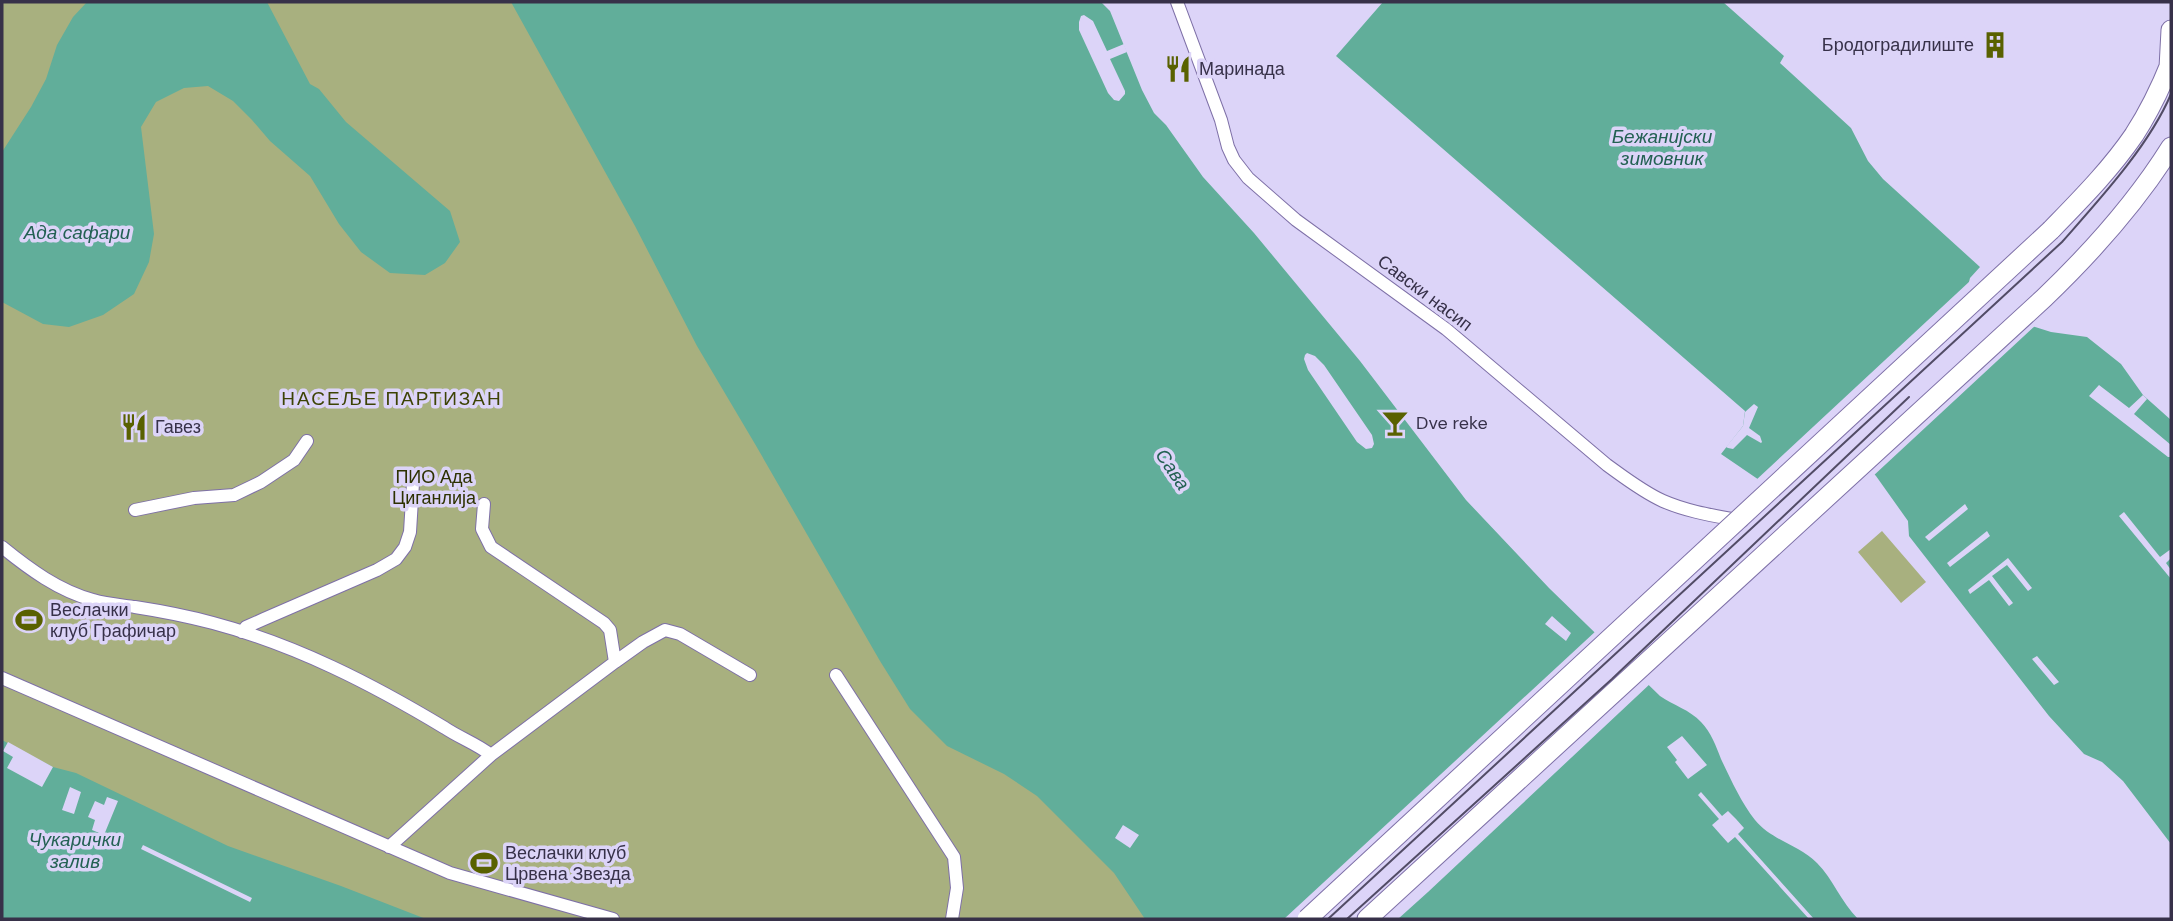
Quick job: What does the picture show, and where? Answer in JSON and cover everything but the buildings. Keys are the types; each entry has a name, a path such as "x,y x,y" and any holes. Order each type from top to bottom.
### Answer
{"main road":[{"path":"1307,919 2051,230 2092,186 2134,134 2170,65 2171,30"},
{"path":"1367,919 2083,260 2149,181 2171,147"}],"street":[{"name":"Савски насип","path":"1177,2 1234,160 1259,188 1296,220 1447,329 1628,480 1663,501 1703,514 1746,522"},
{"path":"135,510 194,498 234,495 261,482 294,460 307,441"},
{"path":"242,632 255,623 377,570 396,559 405,547 410,532 413,483"},
{"path":"484,504 482,529 491,547 604,623 610,630 615,662"},
{"path":"2,547 37,575 89,600 172,614 242,632 314,658 391,697 491,755"},
{"path":"389,847 491,755 615,662 665,630 680,634 750,676"},
{"path":"836,675 954,857 957,888 952,919"},
{"path":"2,678 450,873 613,919"}],"green space":[{"name":"ПИО Ада Циганлија","path":"2,2 625,2 1251,919 2,919"},
{"path":"1882,531 1926,582 1901,603 1858,552"}],"water":[{"name":"Ада сафари","path":"87,2 267,2 310,84 319,89 346,122 450,211 460,242 445,263 425,275 390,273 361,252 339,224 310,176 270,141 233,101 208,86 184,88 156,102 141,127 154,234 149,262 134,294 103,315 69,327 43,324 2,302 2,152 46,79 57,45 73,17"},
{"name":"Сава","path":"511,2 1101,2 1110,11 1154,113 1166,125 1203,177 1254,233 1360,361 1466,500 1549,588 1660,696 1701,722 1710,735 1736,791 1755,820 1769,833 1817,863 1858,919 1145,919 1114,873 1037,796 1004,774 947,746 910,709 697,346 635,226"},
{"name":"Бежанијски зимовник","path":"1383,2 1723,2 1784,56 1780,63 1851,128 1868,161 1883,179 1980,267 1970,278 1965,298 1975,308 2051,332 2087,337 2121,364 2143,395 2171,420 2171,844 2123,781 2102,762 2084,754 2049,716 1909,536 1908,521 1865,464 1835,441 1765,484 1721,454 1743,426 1745,411 1336,56"},
{"name":"Чукарички залив","path":"2,740 53,767 76,773 228,846 426,919 2,919"}],"pier":[{"path":"1081,16 1093,21 1107,51 1124,44 1127,52 1110,59 1125,91 1119,101 1114,100 1108,93 1079,30"},
{"path":"1984,268 1973,279 1969,298 1976,305 2037,324 1872,477 1863,466 1833,444 1764,487 1755,481"},
{"path":"1307,353 1315,356 1324,365 1372,435 1372,448 1366,449 1357,442 1308,370 1304,359"},
{"path":"2099,385 2129,408 2143,395 2147,399 2134,414 2171,445 2171,457 2089,396"},
{"path":"1754,404 1758,407 1749,428 1760,436 1762,442 1747,435 1733,449 1726,447 1743,426 1745,412"},
{"path":"1965,504 1968,509 1929,541 1925,537"},
{"path":"2124,512 2160,557 2171,549 2171,558 2166,563 2171,570 2171,579 2119,516"},
{"path":"1987,531 1990,536 1950,567 1947,563"},
{"path":"2008,558 2032,588 2028,591 2007,565 1992,576 2013,603 2009,606 1989,580 1970,594 1968,590"},
{"path":"1552,616 1571,633 1566,641 1545,624"},
{"path":"1597,630 1651,683 1428,892 1398,919 1284,919"},
{"path":"2037,656 2059,682 2054,685 2032,659"},
{"path":"1682,736 1707,765 1688,779 1667,747"},
{"path":"8,742 53,767 42,787 7,768 13,757 3,751"},
{"path":"70,787 81,792 74,814 62,810"},
{"path":"1701,792 1722,816 1728,811 1736,819 1744,828 1738,834 1814,919 1809,919 1735,837 1728,843 1712,825 1719,819 1698,795"},
{"path":"107,797 118,801 104,835 92,830 95,820 88,817 95,801 104,805"},
{"path":"1123,825 1139,835 1130,848 1115,838"},
{"path":"143,845 252,898 250,902 141,849"}],"tram line":[{"path":"1328,919 2062,242 2137,153 2162,114 2171,94"},
{"path":"1347,919 1612,679 1909,397"}],"place":[{"name":"Бродоградилиште","path":"1995,45"},
{"name":"Маринада","path":"1178,69"},
{"name":"Dve reke","path":"1395,423"},
{"name":"Гавез","path":"134,427"},
{"name":"Веслачки клуб Графичар","path":"29,620"},
{"name":"Веслачки клуб Црвена Звезда","path":"484,863"}],"district":[{"name":"НАСЕЉЕ ПАРТИЗАН","path":"392,398"}]}
